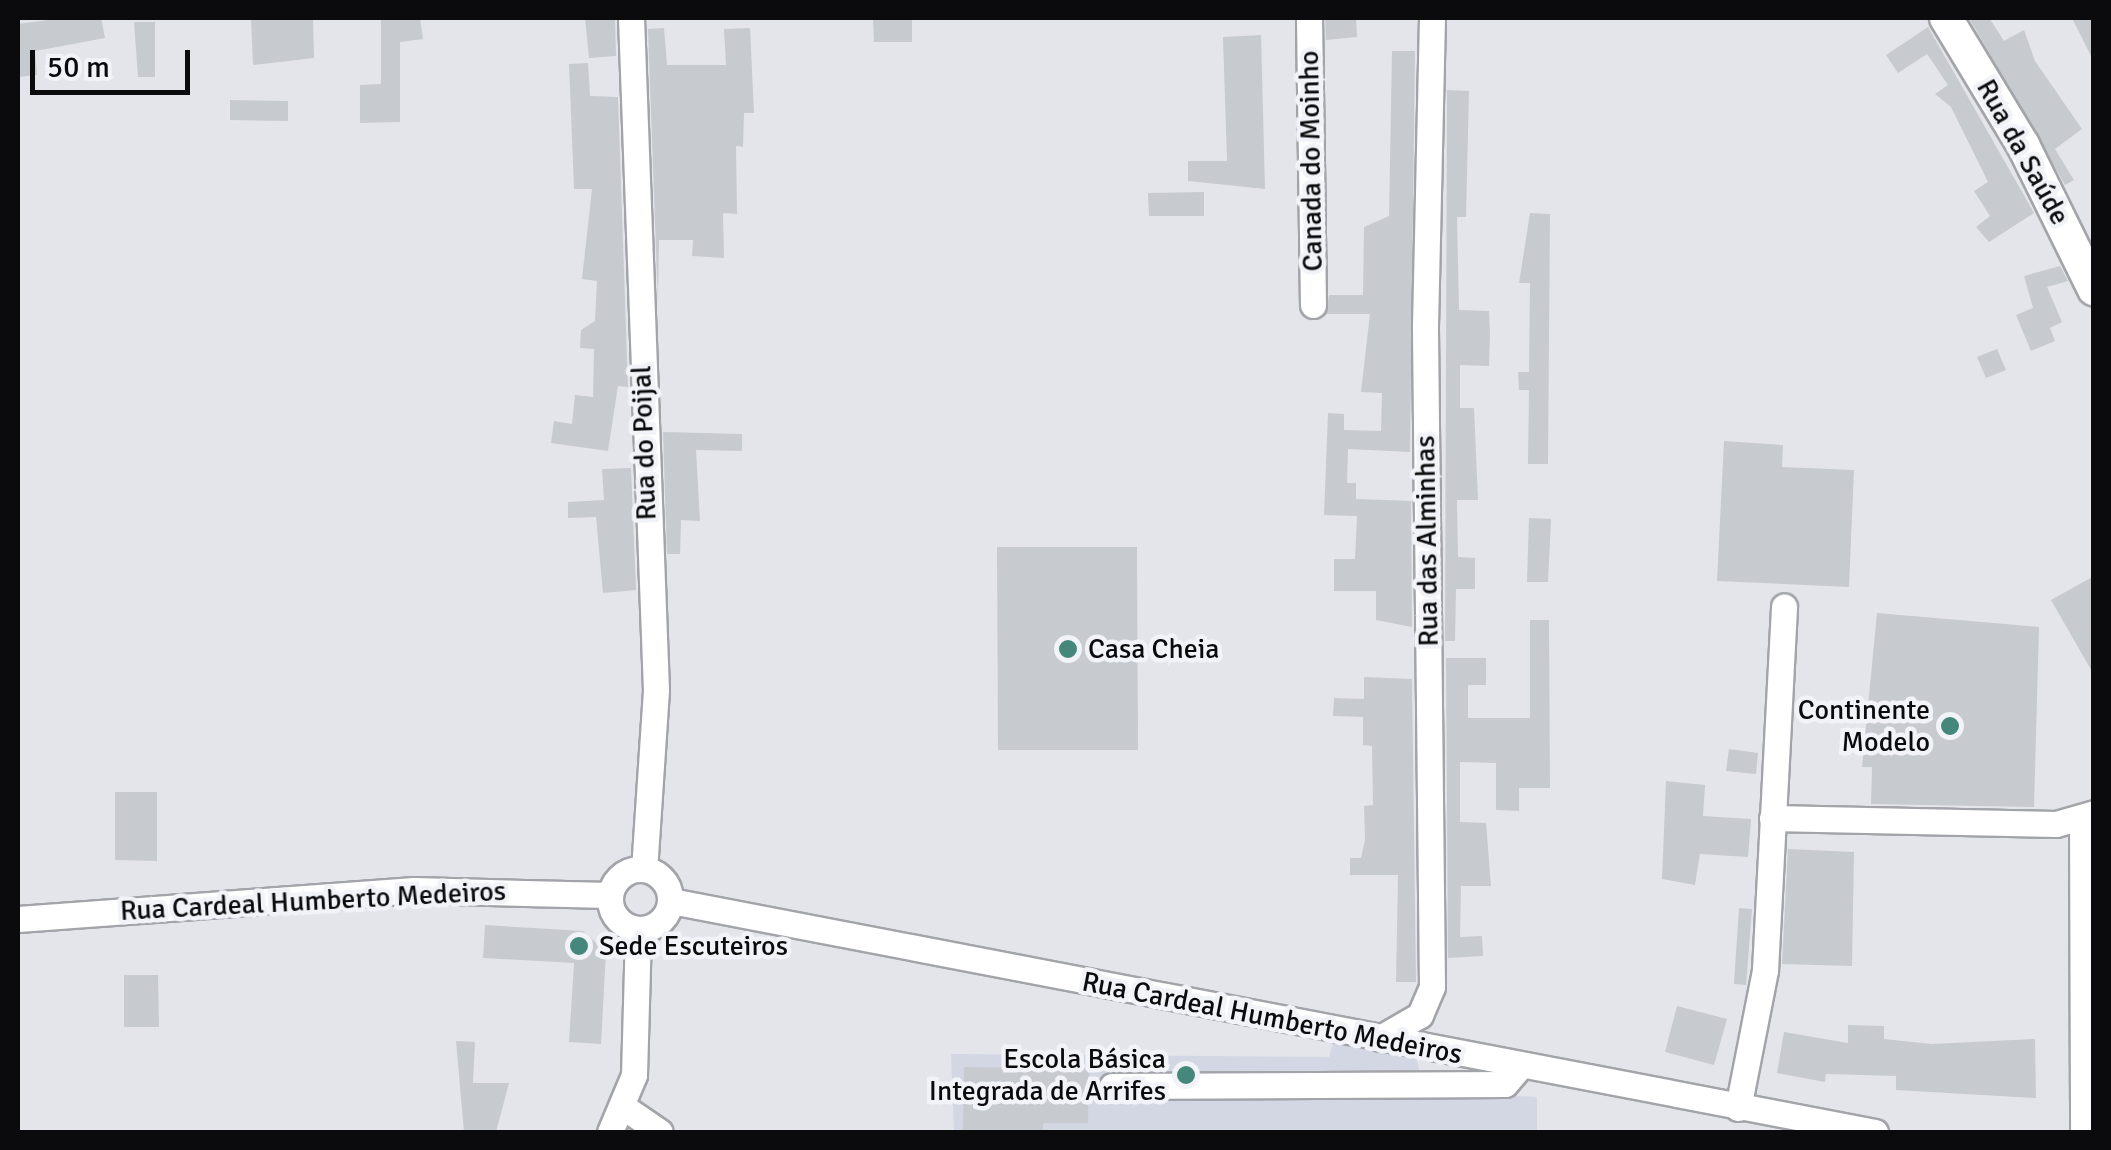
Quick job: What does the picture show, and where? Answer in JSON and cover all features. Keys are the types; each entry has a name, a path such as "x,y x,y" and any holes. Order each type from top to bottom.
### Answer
{"street":[{"name":"Rua do Poijal","path":"631,18 656,690 644,868"},
{"name":"Canada do Moinho","path":"1310,18 1313,305"},
{"name":"Rua das Alminhas","path":"1380,1038 1420,1016 1432,986 1425,346 1432,18"},
{"name":"Rua da Saúde","path":"1946,18 2023,145 2094,289"},
{"path":"1751,1118 1764,970 1784,606"},
{"path":"1772,818 2088,816 2084,1132"},
{"path":"644,868 666,883 670,901 660,922 638,930 616,918 609,895 621,874 644,868"},
{"name":"Rua Cardeal Humberto Medeiros","path":"18,919 414,890 609,895"},
{"name":"Rua Cardeal Humberto Medeiros","path":"670,901 1380,1038 1751,1118 1875,1132"},
{"path":"610,1132 625,1108 638,930"},
{"path":"1443,1051 1446,1084"},
{"path":"1112,1086 1505,1084 1518,1069"},
{"path":"625,1108 660,1132"}],"shaded area":[{"name":"Escola Básica Integrada de Arrifes","path":"1333,1042 1417,1059 1423,1091 1537,1097 1537,1132 954,1132 951,1054 1329,1057"}],"building":[{"path":"101,18 105,38 35,51 37,75 18,77 18,24"},
{"path":"251,18 313,18 314,58 253,65"},
{"path":"381,18 420,18 423,39 400,42 400,122 360,123 360,85 381,84"},
{"path":"585,18 615,18 616,56 589,58"},
{"path":"873,18 912,18 912,42 874,42"},
{"path":"1325,18 1356,18 1357,37 1326,40"},
{"path":"1969,18 1990,19 2004,41 2024,30 2035,61 2082,129 2055,149 2074,180 2065,185"},
{"path":"2072,18 2094,18 2094,62"},
{"path":"134,22 155,22 155,77 138,77"},
{"path":"1928,27 2034,213 1989,242 1976,227 1990,216 1974,191 1988,182 1951,107 1935,94 1948,85 1927,54 1898,73 1886,55"},
{"path":"664,28 667,65 726,65 724,29 750,28 754,113 744,113 743,147 736,146 737,214 723,213 724,258 692,256 693,240 659,240 658,305 648,29"},
{"path":"1261,35 1265,189 1188,181 1188,161 1227,161 1223,37"},
{"path":"1392,51 1415,51 1410,452 1348,449 1347,483 1356,483 1356,499 1411,501 1412,627 1376,620 1376,591 1334,591 1334,559 1355,559 1357,516 1324,515 1328,413 1344,414 1344,430 1381,431 1382,393 1361,392 1370,314 1326,314 1329,295 1363,295 1364,227 1389,216"},
{"path":"588,63 590,96 618,97 628,387 618,386 608,451 551,443 554,421 572,424 575,395 593,397 594,349 580,348 581,330 595,321 597,281 582,279 592,189 574,189 569,64"},
{"path":"1447,90 1469,91 1466,217 1457,217 1459,310 1489,311 1490,333 1489,366 1460,365 1460,408 1474,408 1478,500 1457,500 1458,557 1475,558 1475,589 1456,589 1455,641 1445,641"},
{"path":"230,100 288,101 288,121 230,120"},
{"path":"1204,192 1204,216 1149,216 1148,193"},
{"path":"1530,213 1550,214 1548,464 1528,464 1529,390 1519,390 1518,372 1529,372 1530,283 1519,283"},
{"path":"2060,266 2068,281 2047,287 2062,322 2050,328 2055,341 2031,351 2016,315 2033,308 2024,276"},
{"path":"1997,349 2006,370 1986,378 1977,357"},
{"path":"663,432 742,434 742,451 696,450 700,521 681,520 680,554 667,554"},
{"path":"1724,441 1783,445 1782,467 1854,470 1849,587 1717,581"},
{"path":"631,468 636,590 603,593 596,517 568,518 568,502 604,500 602,469"},
{"path":"1529,518 1551,519 1548,582 1527,582"},
{"name":"Casa Cheia","path":"997,547 1137,547 1138,750 998,750"},
{"path":"2094,576 2094,675 2051,600"},
{"name":"Continente Modelo","path":"1877,613 2039,627 2034,807 1871,804 1872,767 1862,767"},
{"path":"1530,620 1549,620 1550,788 1519,788 1519,811 1496,810 1496,763 1460,762 1460,822 1486,823 1491,886 1461,886 1460,937 1482,936 1483,956 1448,958 1446,658 1486,658 1486,685 1468,685 1468,718 1530,718"},
{"path":"1364,677 1412,679 1416,982 1396,982 1398,875 1350,875 1350,858 1361,858 1365,840 1364,806 1373,805 1372,746 1363,745 1363,717 1333,716 1334,698 1364,699"},
{"path":"1729,749 1758,753 1756,774 1726,771"},
{"path":"1666,781 1705,785 1703,816 1751,819 1748,857 1700,854 1695,885 1662,879"},
{"path":"115,792 157,792 157,861 115,860"},
{"path":"1788,849 1854,852 1852,966 1782,964"},
{"path":"1739,908 1752,909 1746,985 1734,984"},
{"path":"485,925 583,931 606,952 601,1044 569,1042 574,963 483,958"},
{"path":"124,975 158,975 159,1027 124,1027"},
{"path":"1677,1006 1727,1019 1714,1065 1665,1052"},
{"path":"1848,1025 1884,1026 1884,1039 1932,1044 2035,1039 2036,1098 1896,1090 1896,1076 1826,1074 1825,1082 1777,1073 1784,1032 1848,1043"},
{"path":"456,1041 475,1042 473,1083 509,1083 496,1132 464,1132"},
{"path":"964,1067 1089,1069 1088,1123 1043,1123 1043,1132 963,1132"}],"place":[{"name":"Casa Cheia","path":"1068,649"},
{"name":"Continente Modelo","path":"1950,726"},
{"name":"Sede Escuteiros","path":"579,946"},
{"name":"Escola Básica Integrada de Arrifes","path":"1186,1075"}]}
